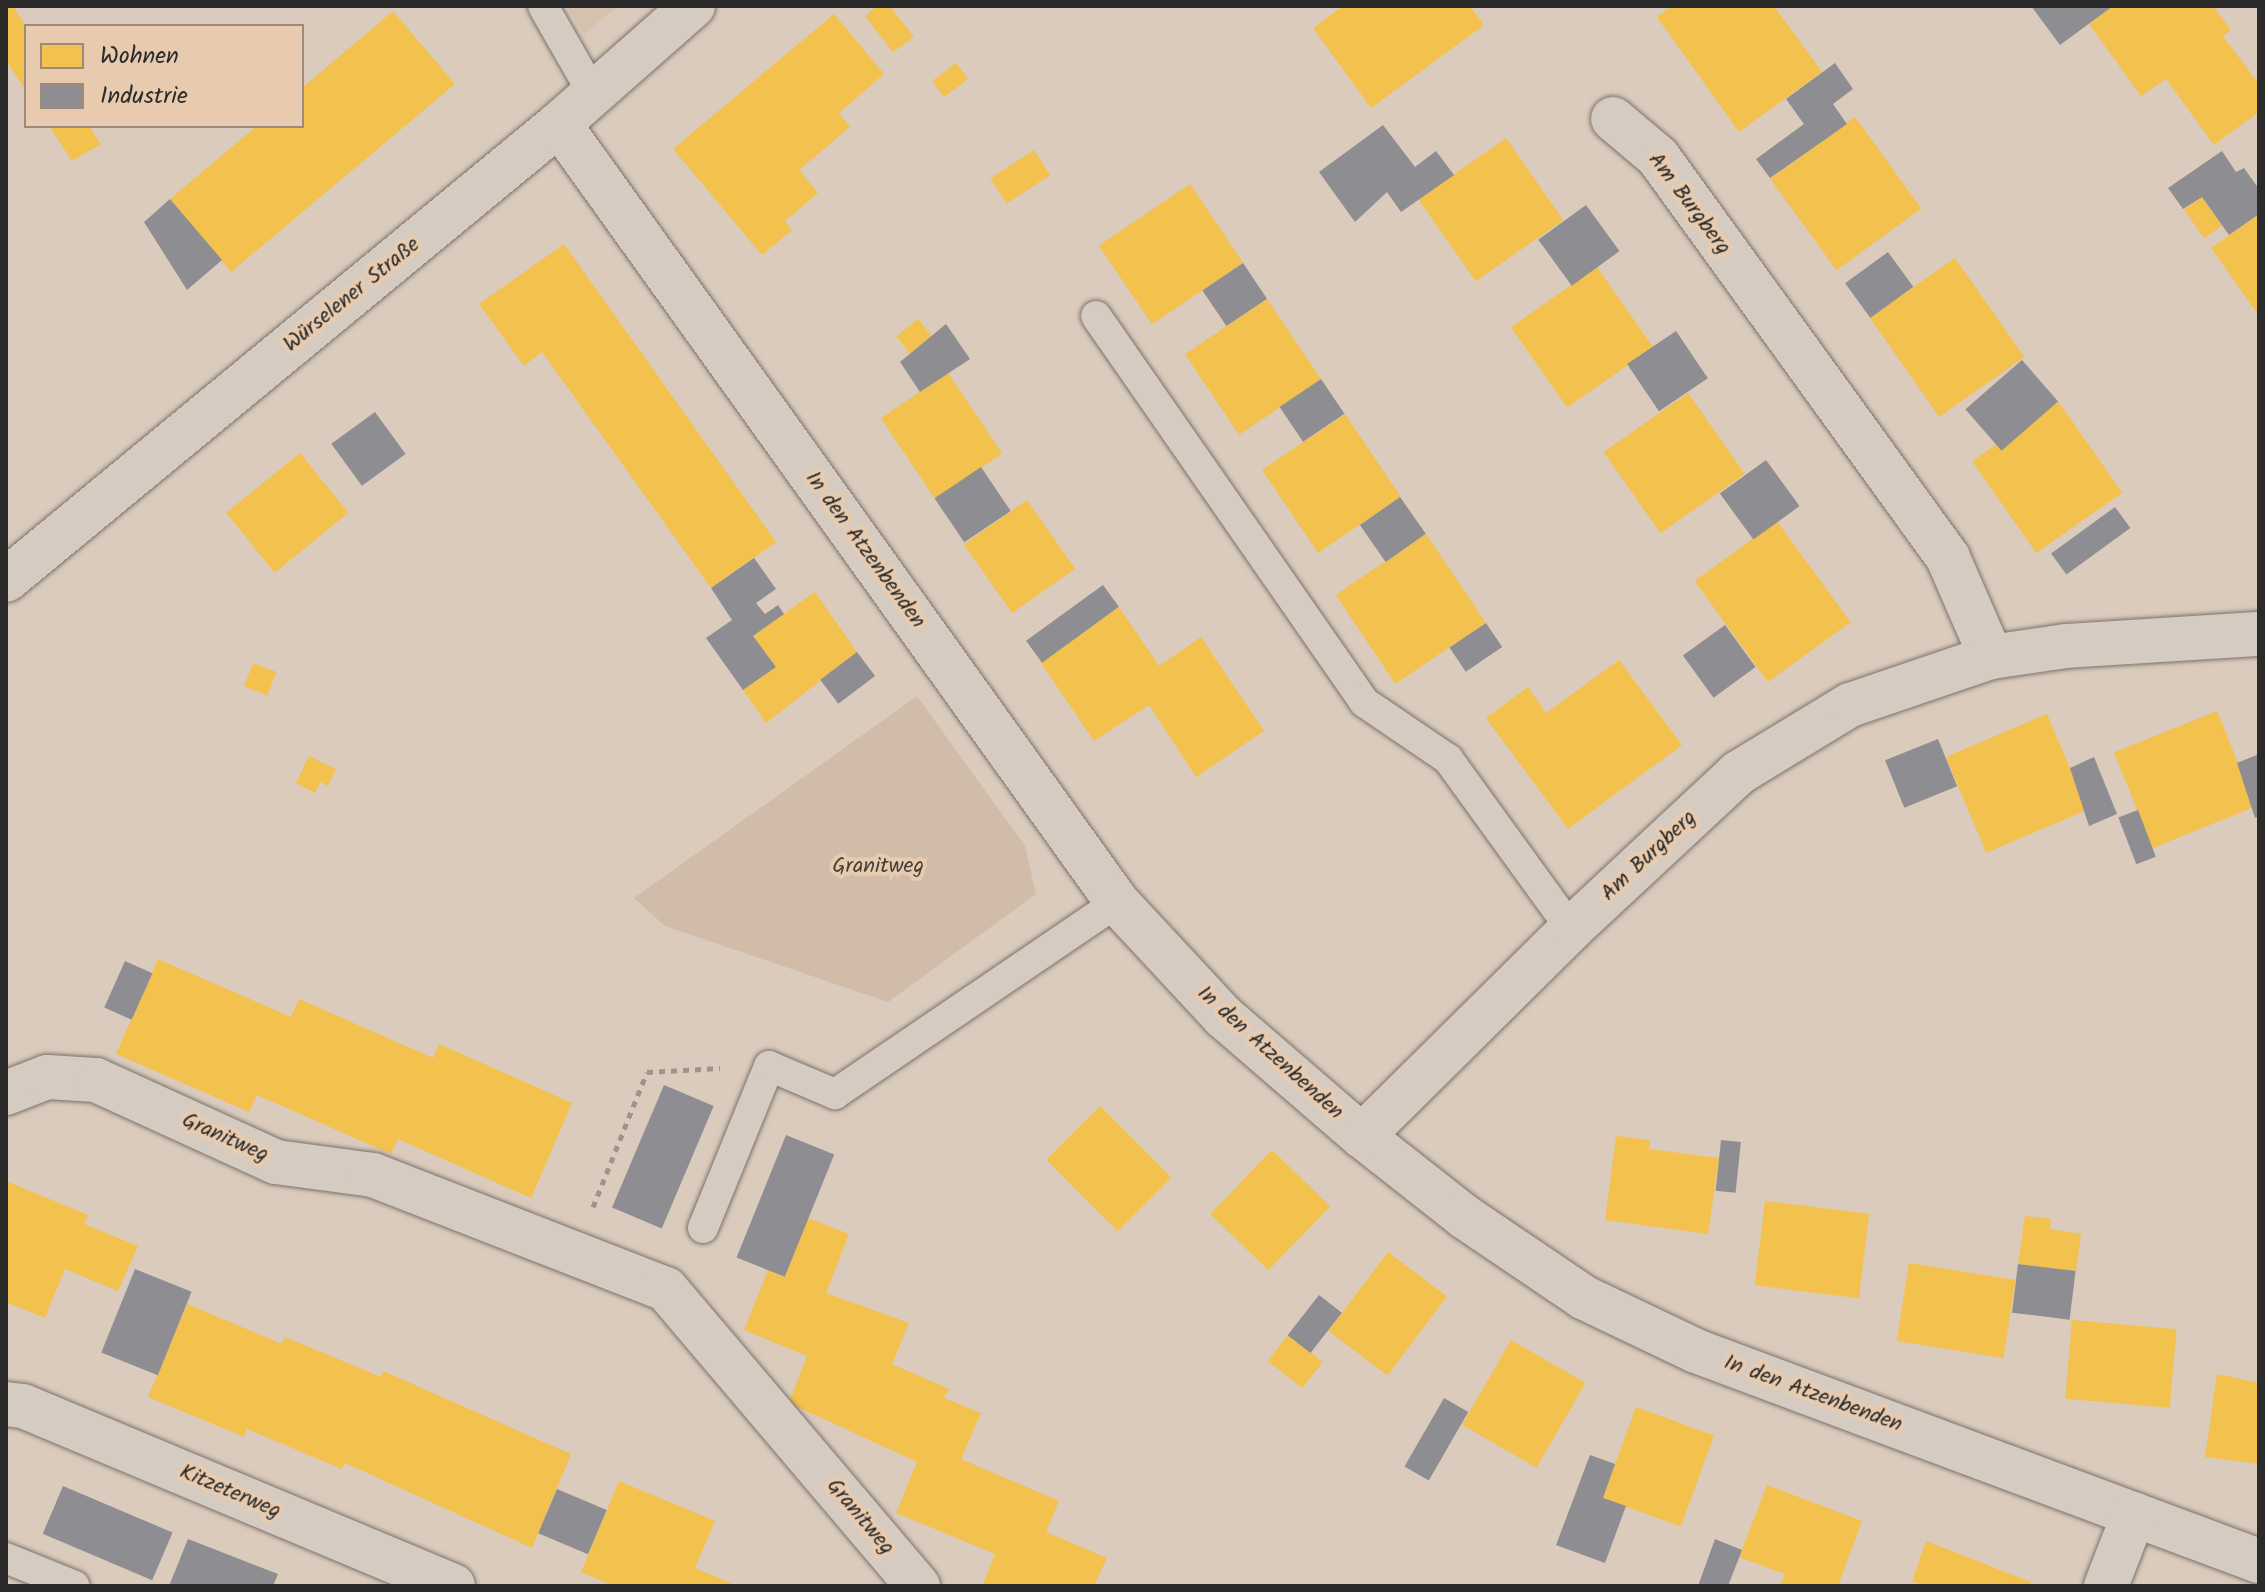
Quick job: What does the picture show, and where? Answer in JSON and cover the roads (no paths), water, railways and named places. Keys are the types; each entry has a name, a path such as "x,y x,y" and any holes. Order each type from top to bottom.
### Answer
{"street":[{"name":"Würselener Straße","path":"6,580 559,124 693,6"},
{"name":"Am Burgberg","path":"1613,119 1658,157 1948,558 1991,657"},
{"name":"In den Atzenbenden","path":"559,124 1117,902 1224,1017 1362,1136 1465,1217 1583,1297 1696,1351 2259,1561"},
{"name":"Am Burgberg","path":"1362,1136 1571,929 1738,773 1850,705 1991,657 2066,646 2259,634"},
{"name":"Granitweg","path":"6,1093 47,1077 96,1080 276,1162 373,1175 666,1289 918,1586"},
{"name":"Kitzeterweg","path":"6,1404 23,1406 453,1586"},
{"path":"2106,1586 2134,1514"}],"lane":[{"path":"543,6 592,92"},
{"path":"1096,316 1364,702 1448,759 1571,929"},
{"path":"703,1228 769,1066 835,1094 1117,902"},
{"path":"6,1558 75,1586"}]}
